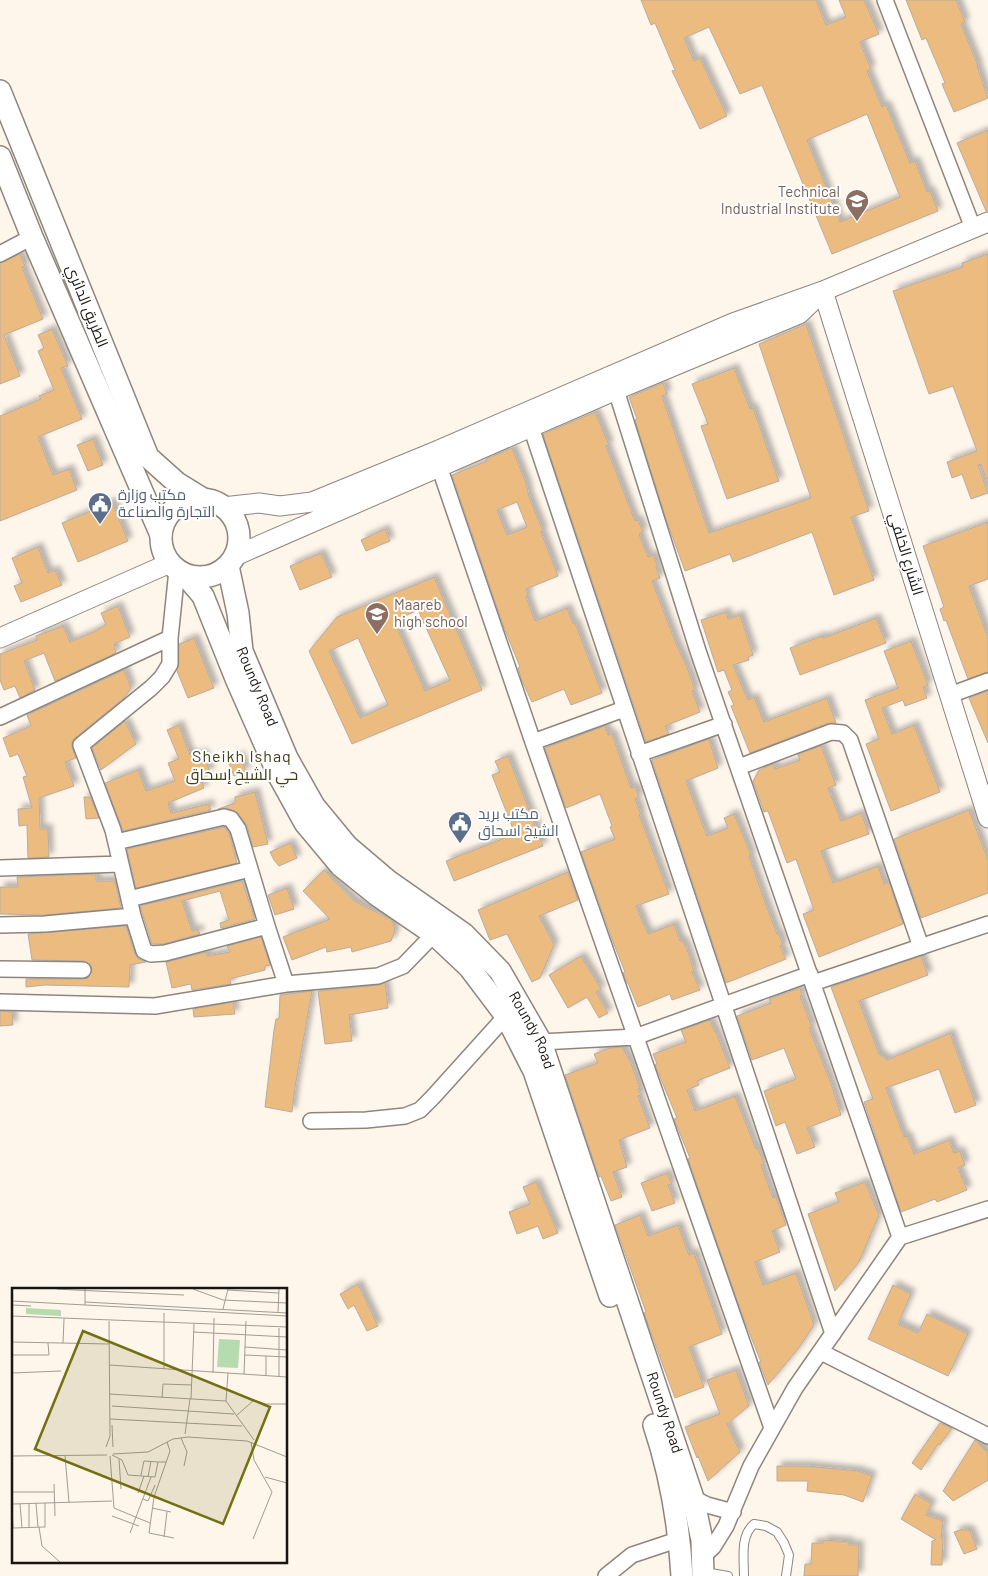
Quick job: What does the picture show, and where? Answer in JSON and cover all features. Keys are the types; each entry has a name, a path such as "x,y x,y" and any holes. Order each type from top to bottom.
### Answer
{"main road":[{"name":"الطريق الدائري","path":"0,91 148,457 177,483 203,499"},
{"name":"الطريق الدائري","path":"0,157 32,238 161,536"},
{"path":"203,499 223,507 231,514 239,534 238,545 232,561 212,576 203,578 177,569 163,550 161,536 165,521 174,508 183,503 203,499"},
{"name":"Roundy Road","path":"232,561 242,651 287,758 314,806 347,846 387,880 464,934 500,972 541,1042 693,1498 702,1540 698,1570"},
{"name":"Roundy Road","path":"177,569 203,596 278,776 305,822 341,866 377,895 434,934 469,967 506,1016 534,1071 662,1448 680,1539 698,1570"}],"street":[{"path":"232,561 437,459 823,291 980,225 885,0"},
{"path":"0,254 32,238"},
{"name":"الشارع الخلفي","path":"823,291 988,818"},
{"path":"223,507 259,503 280,506 312,502 531,427 613,384"},
{"path":"613,384 698,651 900,1236"},
{"path":"531,427 833,1334"},
{"path":"437,459 533,742 772,1428"},
{"path":"0,638 177,569 170,638 170,664 162,677 151,688 81,745 116,842 133,916 144,951 152,954 165,953 266,926"},
{"path":"0,718 170,638"},
{"path":"950,695 988,680"},
{"path":"533,742 624,709"},
{"path":"639,754 724,724"},
{"path":"739,767 832,732 843,733 850,740 921,947"},
{"path":"116,842 224,817 231,819 238,829 266,926 286,984"},
{"path":"0,868 121,864"},
{"path":"129,899 250,869"},
{"path":"0,925 45,924 133,916"},
{"path":"541,1042 635,1037 723,1005 921,947 988,924"},
{"path":"0,1002 155,1006 286,984 378,976 403,966 434,934"},
{"path":"0,969 83,970"},
{"path":"311,1121 366,1120 404,1116 420,1110 506,1016"},
{"path":"698,1570 733,1512 751,1466 795,1388 900,1236 988,1209"},
{"path":"820,1352 988,1436"},
{"path":"693,1498 707,1505 733,1512"},
{"path":"606,1576 632,1555 680,1539"}],"lane":[{"path":"744,1576 744,1541 748,1529 754,1524 766,1526 777,1532 784,1542 789,1555 786,1576"},
{"path":"698,1570 728,1576"}],"building":[{"path":"641,0 816,0 826,25 846,17 839,0 864,0 879,34 860,42 871,69 867,71 882,107 886,105 910,163 915,161 927,192 930,191 938,211 832,254 762,85 740,94 709,27 684,38 694,61 700,58 727,116 700,129 672,71 675,70 655,23 651,25","holes":["867,114 900,197 840,222 807,140"]},
{"path":"906,0 956,0 965,22 961,24 978,66 988,98 954,112 942,84 945,83 926,38 922,40"},
{"path":"988,130 988,211 986,211 957,143"},
{"path":"20,254 25,266 22,267 43,319 4,335 20,376 0,384 0,263"},
{"path":"988,254 988,479 986,479 981,464 978,465 988,493 971,499 962,474 952,478 947,462 977,451 953,386 929,394 893,291 963,267 962,263"},
{"path":"806,324 869,511 851,517 874,580 834,595 812,532 733,562 730,554 685,571 667,522 629,397 663,383 667,394 662,396 709,533 811,498 759,344"},
{"path":"52,329 68,366 61,368 82,419 38,437 53,475 69,469 77,490 0,521 0,416 41,399 39,396 54,390 38,351 44,348 38,335"},
{"path":"734,368 750,409 753,408 779,481 727,499 701,426 708,424 692,384"},
{"path":"595,412 609,445 606,446 635,521 638,520 643,532 639,534 648,557 653,555 658,567 656,567 660,578 652,581 687,667 695,690 692,691 700,712 665,726 669,734 646,742 543,434"},
{"path":"93,439 103,465 88,471 77,445"},
{"path":"512,448 558,576 526,589 528,595 526,597 535,621 567,608 573,624 575,623 602,693 571,705 564,689 532,702 522,681 518,668 520,667 503,625 452,475 487,461 486,459","holes":["517,502 527,527 507,535 497,510"]},
{"path":"112,502 128,541 78,562 62,523"},
{"path":"988,522 988,579 969,586 988,638 988,672 968,679 946,620 944,621 940,609 944,607 923,546"},
{"path":"385,529 390,541 366,551 361,540"},
{"path":"38,547 48,573 55,570 62,585 21,602 14,586 22,583 12,558"},
{"path":"321,553 332,577 300,590 290,566"},
{"path":"434,577 482,690 352,744 309,651 337,617","holes":["418,610 450,680 425,691 394,621","358,638 388,705 360,718 329,651"]},
{"path":"118,606 130,637 114,644 116,653 55,681 44,653 24,661 35,690 20,698 15,686 4,690 0,680 0,654 37,640 36,636 63,626 70,642 106,625 101,613"},
{"path":"726,612 728,619 740,615 753,655 748,657 749,660 733,665 748,700 754,697 764,722 827,698 836,723 828,723 750,753 731,706 734,705 728,692 732,690 724,670 718,672 701,620"},
{"path":"876,618 886,643 800,675 790,648"},
{"path":"194,638 214,688 188,698 177,671 179,644"},
{"path":"911,641 928,685 923,687 927,698 905,706 903,700 882,708 892,734 914,725 940,792 891,811 866,744 879,739 865,700 898,688 884,651"},
{"path":"124,670 131,688 124,698 72,742 76,758 65,762 74,786 39,798 40,829 48,829 49,857 28,858 27,825 19,826 18,809 32,808 23,777 27,776 18,754 10,757 3,738 31,726 27,715"},
{"path":"988,691 988,743 969,698"},
{"path":"125,721 136,744 101,770 92,748"},
{"path":"179,725 190,755 193,754 194,756 203,753 210,772 200,775 204,788 168,803 171,813 209,804 211,810 123,831 105,783 138,770 146,791 175,781 168,763 179,759 167,730"},
{"path":"605,726 608,735 612,734 631,788 635,787 639,797 635,799 641,814 639,814 669,894 636,906 648,934 674,924 680,941 682,940 687,949 694,971 692,972 700,990 672,1000 670,994 638,1007 623,973 625,972 581,852 615,839 610,827 612,826 600,794 566,808 545,748"},
{"path":"709,739 718,768 686,781 707,836 728,828 724,818 734,814 751,855 749,856 777,934 779,934 783,945 780,946 786,959 726,983 652,760"},
{"path":"821,746 836,785 828,788 841,821 861,813 869,834 821,851 833,883 878,866 884,884 889,882 903,924 819,957 803,914 814,910 796,859 787,863 768,811 764,812 753,781 759,770 773,764 775,769 800,760 798,754"},
{"path":"240,756 246,771 234,776 228,761"},
{"path":"508,756 543,846 454,881 446,861 515,834 492,775 500,772 495,761"},
{"path":"255,792 268,844 253,847 247,826 239,814 227,808 218,809 235,803 235,797"},
{"path":"84,797 90,797 99,818 86,819"},
{"path":"969,810 988,860 988,893 921,918 894,839"},
{"path":"224,827 229,833 237,863 136,888 127,849"},
{"path":"290,843 297,858 279,866 270,852"},
{"path":"324,870 354,901 392,920 395,931 391,941 352,952 351,947 327,952 326,947 292,960 283,937 330,919 303,891"},
{"path":"568,872 578,900 539,916 554,945 540,978 532,982 507,934 490,940 478,910"},
{"path":"96,874 96,881 115,881 121,908 44,915 0,914 0,887 18,887 17,877"},
{"path":"242,881 255,919 221,928 220,923 229,920 220,891 182,901 192,931 198,929 200,934 163,944 152,944 140,906"},
{"path":"287,888 294,909 275,915 268,895"},
{"path":"126,926 137,958 146,962 130,965 129,987 45,985 26,987 26,979 83,979 88,978 92,971 91,965 84,961 32,960 28,934"},
{"path":"261,937 270,965 265,966 265,970 230,979 231,984 192,990 191,984 172,988 166,962 206,952 207,956 230,952 227,946"},
{"path":"581,956 601,989 596,992 608,1013 599,1018 587,997 568,1008 549,975"},
{"path":"921,956 928,975 859,1001 879,1054 887,1060 950,1033 976,1105 955,1113 939,1069 886,1088 904,1137 907,1136 914,1154 949,1140 954,1153 960,1151 965,1165 958,1168 967,1190 937,1202 935,1199 901,1212 864,1102 873,1099 831,987"},
{"path":"385,983 388,1008 349,1015 352,1041 325,1044 318,991"},
{"path":"800,988 802,995 800,996 812,1027 809,1028 831,1083 841,1115 807,1128 815,1147 797,1154 785,1122 776,1126 764,1091 796,1079 784,1048 752,1060 737,1016 771,1003 769,999"},
{"path":"312,991 292,1112 265,1107 274,1030 276,1019 279,1019 280,995"},
{"path":"233,1002 235,1014 194,1017 193,1009"},
{"path":"0,1011 12,1012 13,1025 0,1026"},
{"path":"710,1020 730,1068 697,1081 699,1085 687,1090 695,1111 735,1096 756,1149 758,1148 764,1164 761,1165 773,1198 776,1197 786,1225 772,1231 780,1252 755,1262 763,1285 796,1273 814,1325 798,1349 768,1385 688,1159 690,1158 674,1119 677,1118 655,1065 657,1064 653,1054 686,1042 681,1030"},
{"path":"622,1047 631,1063 640,1088 638,1089 641,1095 638,1096 650,1128 619,1140 627,1167 613,1172 622,1197 611,1201 601,1176 599,1177 565,1075 598,1063 594,1054 610,1048"},
{"path":"667,1173 672,1184 668,1185 675,1203 652,1211 641,1183"},
{"path":"536,1182 558,1233 543,1239 538,1226 517,1234 509,1212 530,1204 523,1187"},
{"path":"865,1182 879,1215 859,1262 835,1291 808,1214 839,1202 835,1193"},
{"path":"640,1215 648,1236 678,1225 689,1255 694,1253 722,1334 689,1347 704,1387 675,1398 615,1225"},
{"path":"358,1284 378,1326 367,1331 354,1305 348,1309 340,1294"},
{"path":"893,1285 911,1294 898,1324 918,1333 927,1314 968,1334 948,1376 868,1339"},
{"path":"736,1370 749,1406 727,1424 740,1452 708,1481 685,1427 720,1414 707,1380"},
{"path":"940,1423 952,1428 940,1445 938,1444 921,1470 912,1463"},
{"path":"975,1440 988,1453 988,1480 953,1501 943,1491"},
{"path":"777,1466 806,1466 858,1471 872,1476 863,1502 844,1495 807,1491 808,1481 777,1481"},
{"path":"915,1494 932,1504 926,1515 943,1521 941,1538 943,1537 942,1565 931,1565 932,1541 936,1540 901,1519"},
{"path":"963,1529 970,1531 977,1549 964,1554 954,1532"},
{"path":"823,1540 849,1542 849,1545 859,1545 858,1576 804,1576 805,1564 811,1564 812,1543 823,1543"}],"place":[{"name":"Technical Industrial Institute","path":"857,222"},
{"name":"مكتب وزارة التجارة والصناعة","path":"100,525"},
{"name":"Maareb high school","path":"377,635"},
{"name":"مكتب بريد الشيخ اسحاق","path":"460,844"}],"district":[{"name":"Sheikh Ishaq حي الشيخ إسحاق","path":"242,765"}]}
